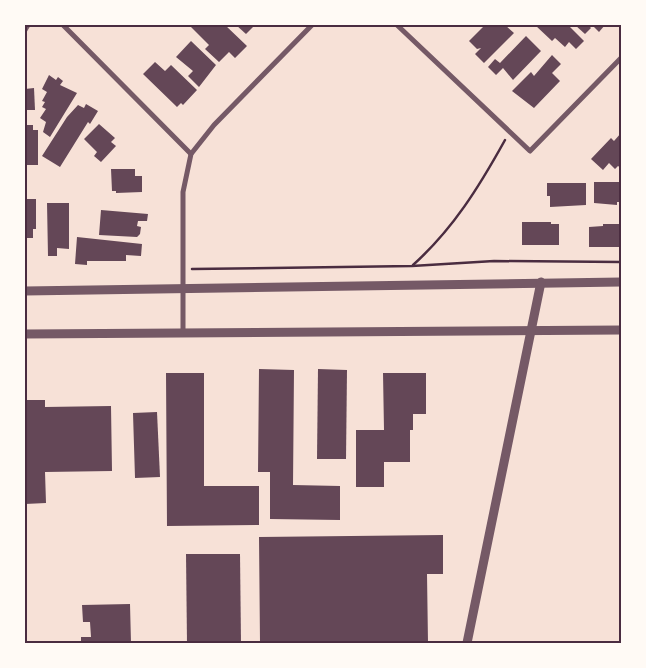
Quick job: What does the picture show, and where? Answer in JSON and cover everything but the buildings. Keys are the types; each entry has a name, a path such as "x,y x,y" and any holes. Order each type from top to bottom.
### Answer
{"street":[{"path":"25,30 28,25"},
{"path":"63,25 191,154"},
{"path":"183,333 183,192 191,154 214,125 312,25"},
{"path":"397,25 530,151 621,58"},
{"path":"467,643 541,282"},
{"path":"25,292 621,282"},
{"path":"25,334 621,330"}],"path":[{"path":"412,266 434,246 479,188 510,131"},
{"path":"183,270 302,266 412,266 494,261 621,262"}]}
